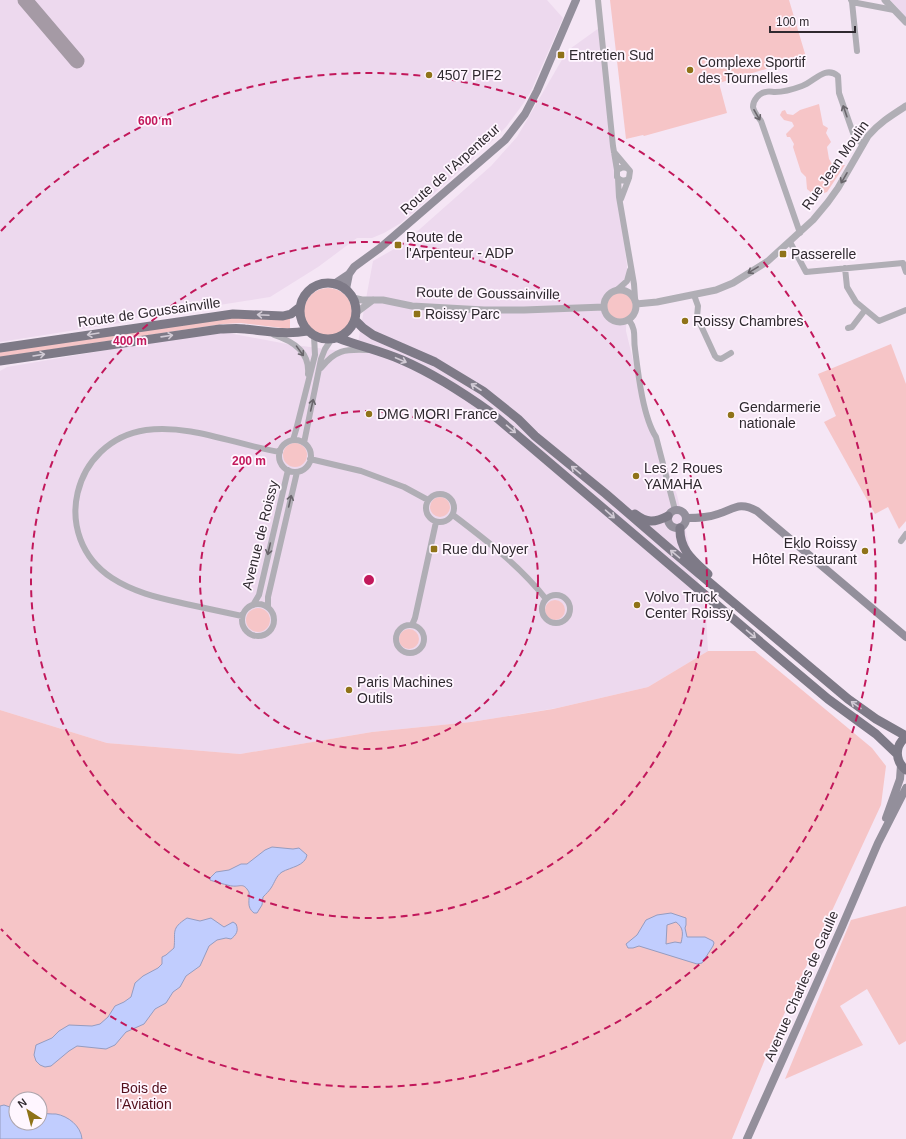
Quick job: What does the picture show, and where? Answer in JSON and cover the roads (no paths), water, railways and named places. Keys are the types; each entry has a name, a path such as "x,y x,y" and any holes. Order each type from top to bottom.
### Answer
{"main road":[{"name":"Route de l'Arpenteur","path":"334,284 349,274 354,267 385,244 505,140 525,114 537,91 576,0"},
{"path":"346,289 349,274"},
{"path":"897,754 900,744 906,736 876,719 848,699 483,392 436,362 373,335 363,328 356,316 353,298 346,289 327,283 313,287 304,296 300,307 301,319 311,334 326,340 335,339 379,351 433,375 490,412 828,699 876,734 897,754 903,768"},
{"name":"Route de Goussainville","path":"0,348 233,314 283,316 291,314 300,307"},
{"path":"335,339 348,330 356,316"},
{"name":"Route de Goussainville","path":"0,360 220,329 244,329 267,332 311,334"},
{"path":"606,494 641,518 652,522 671,513 681,511 686,518 685,524 680,528 671,527 668,522 671,513"},
{"path":"686,518 700,518 718,514 741,506 750,507 757,511 906,637"},
{"path":"680,528 682,546 687,554 718,582 738,606"},
{"name":"Avenue Charles de Gaulle","path":"878,843 903,768"},
{"name":"Avenue Charles de Gaulle","path":"747,1139 878,843 906,788"},
{"path":"878,843 906,800"}],"street":[{"path":"598,0 614,151 618,170 616,174 618,178 620,201 634,284 636,301 635,313 629,320 618,322 613,321 605,313 604,302 611,293 617,290 626,281 631,268"},
{"path":"885,0 906,22"},
{"path":"857,52 851,1 894,10"},
{"path":"800,233 761,121 753,107 754,101 764,92 775,92 794,88 805,85 818,75 830,72 835,73 838,76 839,93 853,132 863,145"},
{"name":"Rue Jean Moulin","path":"636,301 645,304 716,290 733,282 768,261 813,220 834,195 872,132 882,122 906,106"},
{"path":"614,151 630,172 630,177 620,201"},
{"path":"618,170 623,167 627,168"},
{"path":"618,178 620,180 625,180 630,177"},
{"path":"790,242 806,272 903,263 906,272"},
{"path":"845,268 848,286 856,302 879,321 906,310"},
{"path":"617,290 627,291 636,301"},
{"path":"694,295 698,306 697,317 715,356 717,358 721,358 731,353"},
{"name":"Route de Goussainville","path":"353,298 362,300 383,300 412,306 484,310 604,307"},
{"path":"356,316 373,300"},
{"path":"848,328 852,327 865,310"},
{"path":"629,320 635,333 634,347 643,399 651,430 656,437 671,513"},
{"path":"267,332 289,340 297,346 305,357 308,368 307,388"},
{"path":"293,440 315,355 311,334"},
{"path":"304,443 320,370 321,359 325,349 335,339"},
{"path":"320,370 328,360 341,351 348,349 379,351"},
{"path":"242,616 148,594 128,587 112,578 97,566 88,554 80,539 75,514 77,495 83,476 90,463 98,454 114,441 135,432 158,429 187,431 280,452"},
{"path":"293,440 304,443 310,450 310,459 306,468 297,472 288,470 281,464 280,460 280,452 284,444 293,440"},
{"path":"310,459 361,471 404,487 428,500"},
{"name":"Avenue de Roissy","path":"253,605 259,595 288,470"},
{"name":"Avenue de Roissy","path":"268,607 268,597 297,472"},
{"path":"435,494 448,495 454,506 453,515 445,521 436,522 432,520 426,513 426,504 428,500 435,494"},
{"path":"453,515 503,555 537,588 546,599"},
{"path":"412,625 415,618 436,522"},
{"path":"900,541 906,534"},
{"path":"554,595 563,597 567,600 570,609 567,618 564,621 556,624 544,617 542,608 546,599 554,595"},
{"path":"253,605 263,605 272,611 274,622 270,631 261,636 247,633 242,625 242,616 244,611 253,605"},
{"path":"412,625 420,629 424,642 417,651 406,653 398,647 396,637 400,629 412,625"}],"water":[{"path":"272,847 293,849 299,848 307,855 304,862 278,875 270,889 263,897 262,905 257,913 254,913 250,908 249,892 245,887 231,886 210,880 216,872 229,870 241,864 247,864 265,850"},
{"path":"671,913 686,918 685,928 687,937 705,937 713,941 713,946 702,963 697,964 639,946 628,948 626,944 637,935 646,920 657,915","holes":["676,922 682,931 681,943 675,942 666,944 667,925"]},
{"path":"187,918 200,921 211,918 224,927 233,922 237,926 237,931 231,939 226,938 217,940 209,946 200,966 186,976 180,987 173,992 166,1003 155,1009 144,1024 126,1032 115,1045 106,1049 77,1046 51,1066 45,1067 36,1061 34,1055 36,1045 52,1038 59,1031 69,1025 92,1026 100,1024 108,1017 115,1006 131,997 135,983 143,976 158,968 162,964 162,957 174,948 176,928"},
{"path":"0,1106 8,1106 8,1131 48,1131 48,1114 56,1114 61,1115 73,1122 79,1130 82,1139 0,1139"}],"place":[{"name":"Entretien Sud","path":"561,55"},
{"name":"Complexe Sportif des Tournelles","path":"690,70"},
{"name":"4507 PIF2","path":"429,75"},
{"name":"Route de l'Arpenteur - ADP","path":"398,245"},
{"name":"Passerelle","path":"783,254"},
{"name":"Roissy Parc","path":"417,314"},
{"name":"Roissy Chambres","path":"685,321"},
{"name":"DMG MORI France","path":"369,414"},
{"name":"Gendarmerie nationale","path":"731,415"},
{"name":"Les 2 Roues YAMAHA","path":"636,476"},
{"name":"Rue du Noyer","path":"434,549"},
{"name":"Eklo Roissy Hôtel Restaurant","path":"865,551"},
{"name":"Volvo Truck Center Roissy","path":"637,605"},
{"name":"Paris Machines Outils","path":"349,690"}],"park label":[{"name":"Bois de l'Aviation","path":"144,1096"}]}
